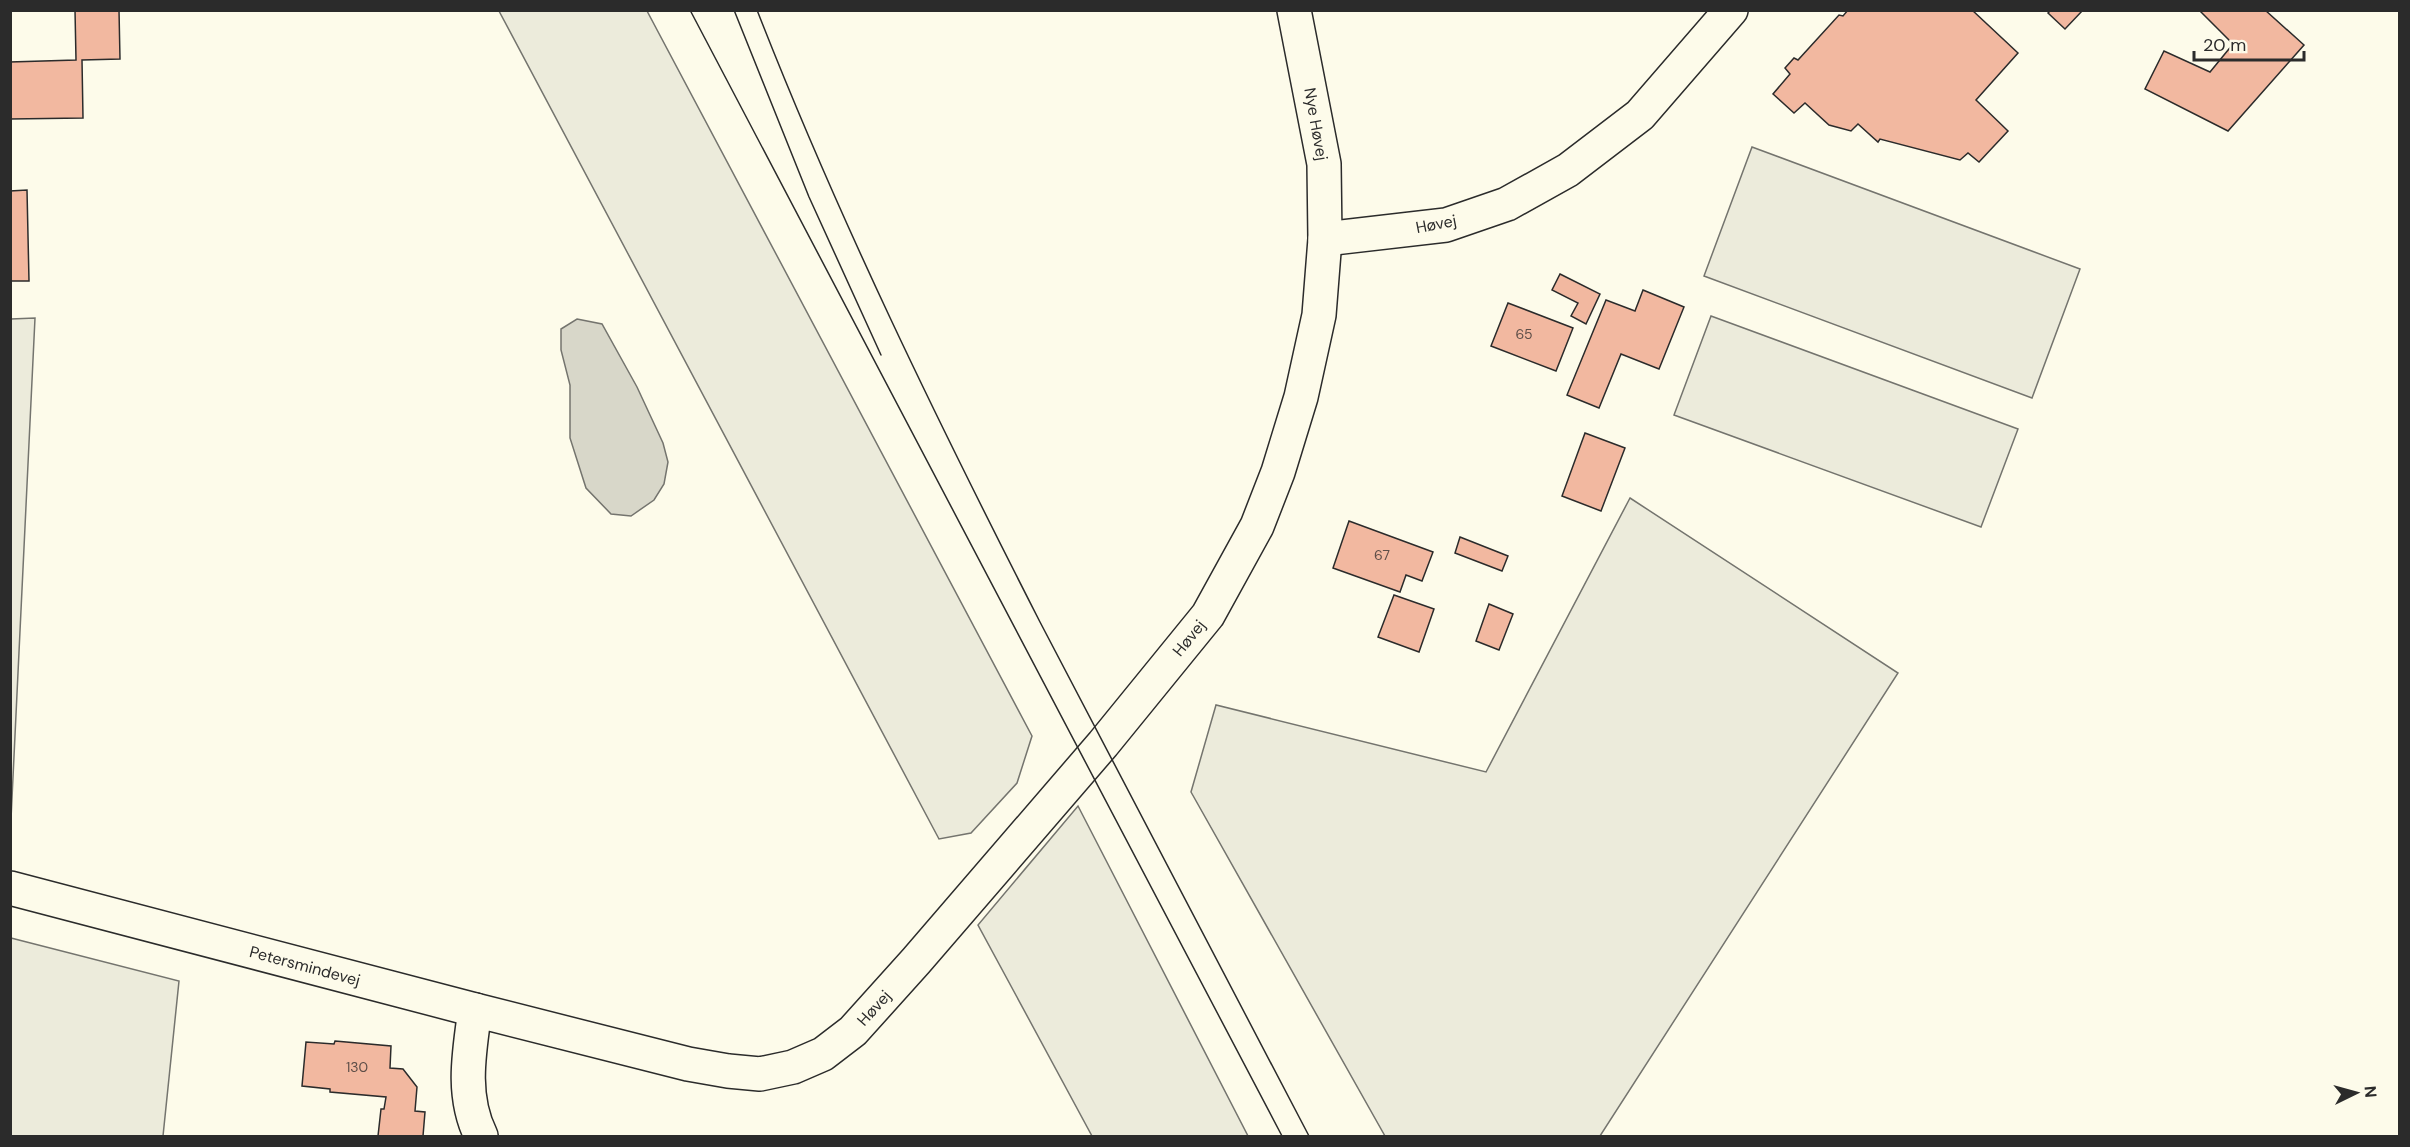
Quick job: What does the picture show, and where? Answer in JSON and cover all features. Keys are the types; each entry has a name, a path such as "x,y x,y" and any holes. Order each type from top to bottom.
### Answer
{"street":[{"name":"Nye Høvej","path":"1294,10 1324,164 1325,239"},
{"name":"Høvej","path":"475,1010 688,1064 760,1074 793,1067 823,1054 853,1031 916,962 1103,744 1208,615 1257,526 1278,472 1302,397 1319,315 1325,239 1446,225 1507,204 1568,170 1640,115 1731,10"},
{"name":"Petersmindevej","path":"10,888 475,1010"},
{"path":"475,1010 468,1064 468,1097 481,1137"}],"shaded area":[{"path":"499,11 647,11 1032,736 1017,783 971,833 939,839"},
{"path":"1752,147 2080,269 2032,398 1704,276"},
{"path":"1711,316 2018,429 1981,527 1674,415"},
{"path":"35,318 11,819 11,319"},
{"path":"577,319 602,324 637,387 663,443 668,462 664,484 654,500 631,516 611,514 586,488 570,438 570,385 561,350 561,329"},
{"path":"1630,498 1898,673 1600,1136 1385,1136 1191,792 1216,705 1486,772"},
{"path":"1078,806 1248,1136 1092,1136 978,925"},
{"path":"11,938 179,981 163,1136 11,1136"}],"building":[{"path":"75,10 119,10 120,59 82,60 83,118 10,119 10,62 76,60"},
{"path":"1848,10 1972,10 2018,53 1976,100 2008,131 1979,162 1968,153 1960,160 1880,139 1878,142 1858,124 1851,131 1829,125 1805,103 1794,113 1773,94 1790,74 1785,68 1794,58 1798,60 1839,15 1843,16"},
{"path":"2051,10 2083,10 2065,29 2048,13"},
{"path":"2199,10 2265,10 2304,45 2228,131 2145,89 2164,51 2210,72 2233,44"},
{"path":"27,190 29,281 10,281 10,191"},
{"path":"1560,274 1600,294 1586,324 1571,316 1578,303 1552,290"},
{"path":"1643,290 1684,307 1659,369 1621,354 1599,408 1567,395 1606,300 1635,311"},
{"path":"1508,303 1573,328 1556,371 1491,346"},
{"path":"1585,433 1625,448 1601,511 1562,496"},
{"path":"1349,521 1433,552 1422,581 1406,575 1400,592 1333,568"},
{"path":"1460,537 1508,556 1502,571 1455,553"},
{"path":"1394,595 1434,609 1419,652 1378,637"},
{"path":"1489,604 1513,614 1499,650 1476,641"},
{"path":"335,1041 391,1046 390,1068 403,1069 417,1087 415,1111 425,1112 423,1136 378,1136 381,1109 384,1109 386,1097 330,1092 330,1089 302,1086 306,1042 334,1044"}],"tram line":[{"path":"690,10 1282,1136"},
{"path":"734,10 809,197 881,355"},
{"path":"757,10 821,166 964,472 1073,686 1309,1136"}]}
